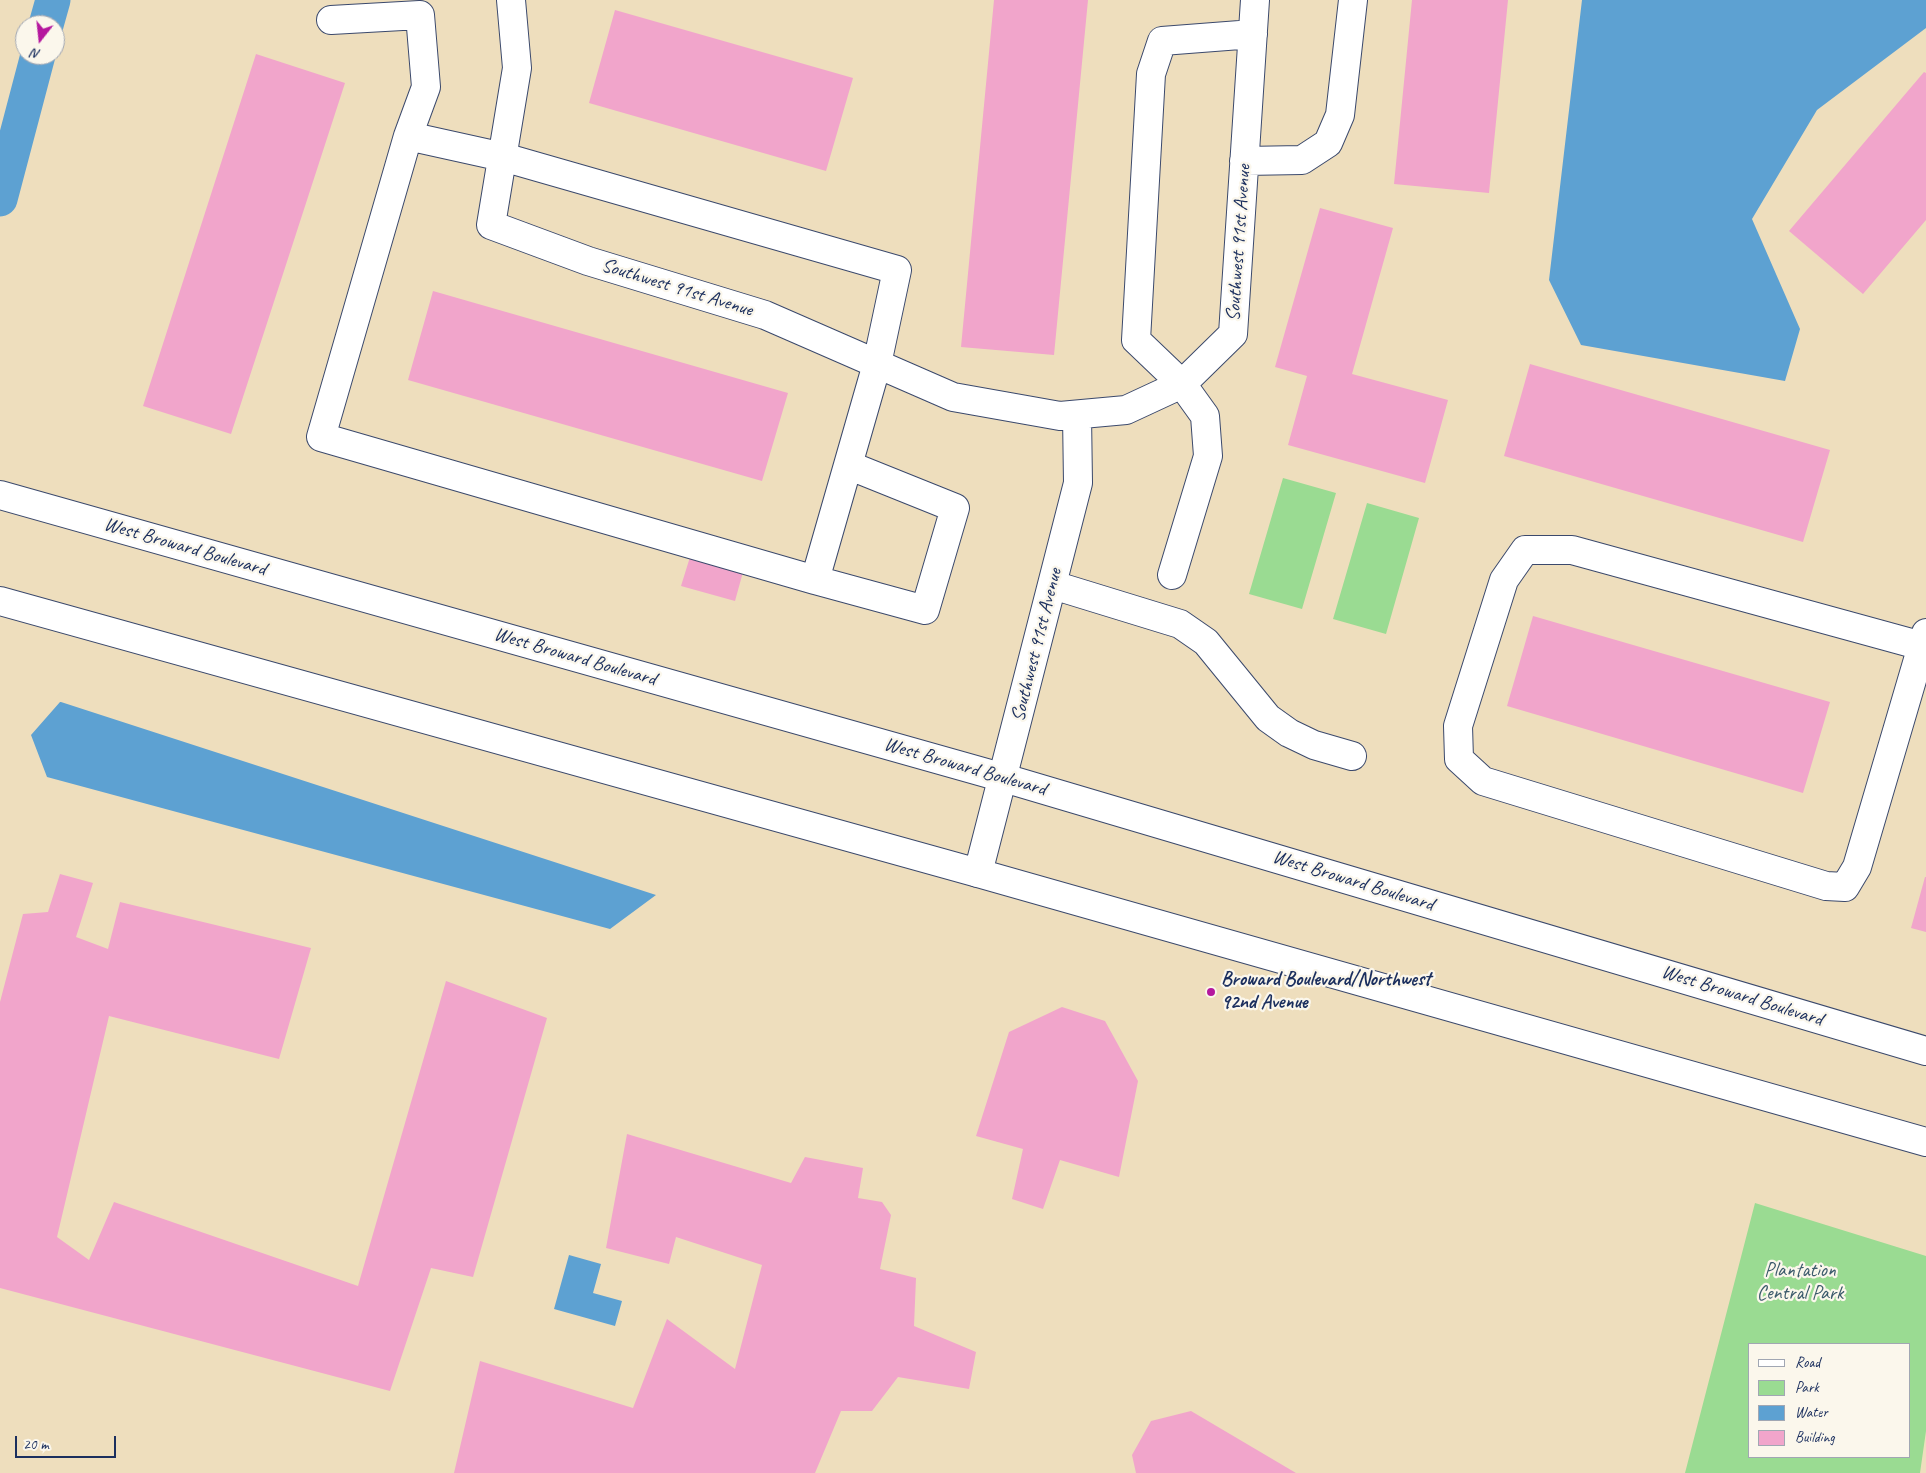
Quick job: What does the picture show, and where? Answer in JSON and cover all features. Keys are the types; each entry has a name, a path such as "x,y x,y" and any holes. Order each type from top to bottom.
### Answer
{"main road":[{"name":"Southwest 91st Avenue","path":"511,0 517,68 491,226 588,261 765,315 952,397 1060,416 1126,410 1182,384 1233,334 1255,0"},
{"path":"1244,161 1302,160 1328,144 1340,115 1352,0"},
{"path":"330,20 420,7 426,87 408,136 321,437 924,610 955,508 848,465"},
{"path":"1172,575 1208,456 1205,416 1182,384 1136,340 1151,74 1162,40 1253,34"},
{"path":"408,136 503,157 897,270 877,364 815,580"},
{"name":"Southwest 91st Avenue","path":"978,873 1004,778 1078,483 1077,415"},
{"name":"West Broward Boulevard","path":"0,494 1004,778 1926,1051"},
{"path":"1525,550 1572,550 1925,642 1856,867 1845,886 1826,886 1483,781 1459,759 1458,726 1504,580 1525,550"},
{"path":"1052,585 1180,624 1206,642 1268,718 1289,733 1314,745 1352,756"},
{"path":"0,601 978,873 1926,1142"}],"green space":[{"path":"1283,478 1336,493 1302,609 1249,594"},
{"path":"1367,503 1419,518 1386,634 1333,619"},
{"name":"Plantation Central Park","path":"1755,1203 1926,1256 1926,1431 1920,1473 1685,1473"}],"water":[{"path":"1582,0 1926,0 1926,28 1817,110 1752,219 1800,329 1785,381 1581,345 1549,280"},
{"path":"60,702 656,895 610,929 47,777 31,735"},
{"path":"569,1255 601,1264 593,1293 622,1301 615,1326 554,1309"}],"building":[{"path":"994,0 1088,0 1054,355 961,347"},
{"path":"1412,0 1508,0 1489,193 1394,184"},
{"path":"615,10 853,78 826,171 589,103"},
{"path":"256,54 345,83 231,434 143,406"},
{"path":"1924,72 1926,73 1926,220 1863,294 1789,231"},
{"path":"1320,208 1393,228 1352,374 1448,400 1425,483 1288,445 1307,376 1275,367"},
{"path":"433,291 788,393 762,481 408,380"},
{"path":"1530,364 1830,450 1803,542 1504,456"},
{"path":"690,557 743,572 735,601 681,586"},
{"path":"1533,616 1830,702 1803,793 1507,706"},
{"path":"60,874 93,883 76,937 108,949 120,902 311,948 279,1059 109,1016 57,1237 89,1260 114,1202 358,1286 446,981 547,1018 473,1277 431,1268 390,1391 0,1288 0,1002 23,914 48,912"},
{"path":"1926,877 1926,932 1911,928"},
{"path":"1062,1007 1105,1021 1138,1081 1119,1177 1060,1160 1043,1209 1012,1199 1023,1149 976,1136 1009,1032"},
{"path":"627,1134 791,1183 805,1157 863,1168 858,1198 882,1202 891,1215 880,1269 916,1278 914,1326 976,1352 969,1389 898,1377 872,1411 841,1411 815,1473 454,1473 480,1361 633,1408 667,1319 735,1369 762,1265 676,1237 669,1264 606,1248"},
{"path":"1191,1411 1296,1473 1136,1473 1132,1455 1151,1421"}],"waterway":[{"path":"49,15 53,0"},
{"path":"0,199 35,65"}],"place":[{"name":"Broward Boulevard/Northwest 92nd Avenue","path":"1211,992"}]}
